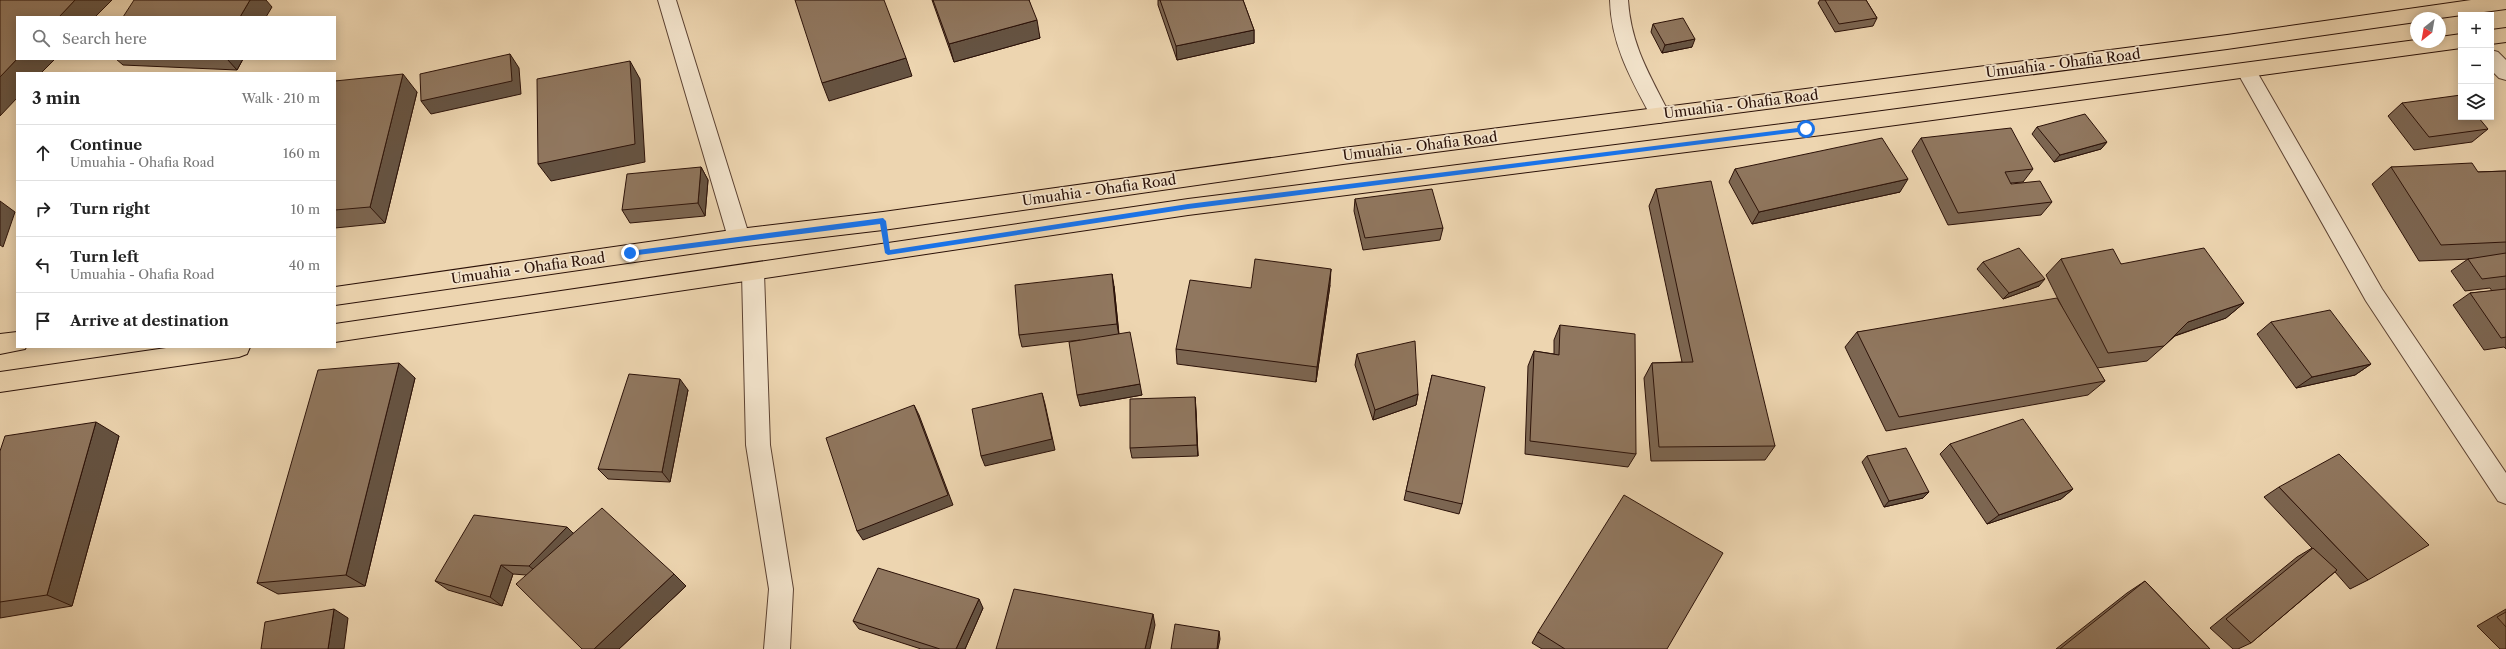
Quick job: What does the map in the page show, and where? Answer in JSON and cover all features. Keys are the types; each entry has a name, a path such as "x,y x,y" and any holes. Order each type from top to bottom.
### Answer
{"main road":[{"name":"Umuahia - Ohafia Road","path":"336,296 739,238 883,221 1351,155 2228,42 2506,2"},
{"path":"2494,37 2506,35"},
{"name":"Umuahia - Ohafia Road","path":"336,333 753,273 1188,207 1822,127 2458,41"},
{"path":"1804,96 1822,127"},
{"path":"883,221 888,253"},
{"path":"0,344 16,342"},
{"path":"0,382 233,348"}],"street":[{"path":"667,0 739,238"},
{"path":"1619,0 1620,24 1626,46 1660,115"},
{"path":"2494,60 2506,73"},
{"path":"2246,70 2374,295 2506,493"},
{"path":"753,273 758,445 781,589 777,649"}],"building":[{"path":"0,0 75,0 60,16 16,16 16,60 0,77"},
{"path":"134,0 250,0 241,16 124,16"},
{"path":"795,0 884,0 906,58 822,83"},
{"path":"933,0 1029,0 1037,20 949,44"},
{"path":"1160,0 1243,0 1254,30 1176,46"},
{"path":"1825,0 1866,0 1877,18 1839,24"},
{"path":"1683,18 1695,39 1665,45 1653,24"},
{"path":"510,54 512,81 421,101 420,74"},
{"path":"630,61 635,144 538,164 537,79"},
{"path":"403,74 370,207 336,210 336,81"},
{"path":"2458,95 2458,120 2480,120 2488,129 2429,137 2402,103"},
{"path":"2085,114 2107,142 2060,155 2037,127"},
{"path":"2011,128 2033,169 2005,172 2011,184 2040,181 2052,202 1958,213 1921,138"},
{"path":"1882,138 1908,179 1759,212 1735,169"},
{"path":"2472,163 2478,172 2506,171 2506,242 2441,245 2391,167"},
{"path":"701,167 698,203 622,210 627,174"},
{"path":"1711,181 1775,446 1659,447 1652,363 1693,362 1656,189"},
{"path":"1432,189 1443,228 1365,238 1355,199"},
{"path":"2019,248 2045,279 2009,293 1983,262"},
{"path":"2204,248 2244,303 2188,322 2164,346 2108,353 2061,259 2113,249 2121,264"},
{"path":"2506,253 2506,276 2482,279 2468,259"},
{"path":"1255,259 1331,269 1317,367 1176,349 1190,280 1251,288"},
{"path":"1112,274 1117,324 1019,335 1015,285"},
{"path":"2506,289 2506,337 2501,338 2470,293"},
{"path":"2057,298 2105,381 1899,417 1857,332"},
{"path":"2330,310 2371,364 2312,377 2271,322"},
{"path":"1560,325 1635,334 1636,454 1530,441 1534,351 1559,355"},
{"path":"1130,332 1140,384 1077,395 1069,342"},
{"path":"1415,341 1418,394 1375,410 1357,354"},
{"path":"399,363 346,575 257,583 318,370"},
{"path":"629,374 680,379 662,472 598,469"},
{"path":"1432,375 1485,387 1462,504 1406,491"},
{"path":"1042,393 1052,439 981,456 972,409"},
{"path":"1195,397 1197,445 1130,448 1130,399"},
{"path":"914,405 948,495 857,531 826,438"},
{"path":"2023,419 2073,489 1999,515 1950,444"},
{"path":"96,422 47,595 0,602 0,451 5,436"},
{"path":"1906,448 1929,492 1889,501 1867,456"},
{"path":"2339,454 2429,545 2368,580 2279,487"},
{"path":"1624,495 1723,553 1667,649 1565,649 1538,632"},
{"path":"602,508 674,574 594,649 582,649 516,584"},
{"path":"474,515 567,527 529,566 501,565 490,597 435,581"},
{"path":"2313,548 2337,570 2251,643 2226,619"},
{"path":"878,568 979,599 956,649 940,649 853,621"},
{"path":"2145,581 2210,649 2060,649"},
{"path":"1014,589 1153,614 1145,649 996,649"},
{"path":"334,609 328,649 261,649 265,622"},
{"path":"2506,612 2506,627 2497,617"},
{"path":"1175,624 1219,631 1217,649 1171,649"}],"route":[{"path":"630,253 739,238 883,221 888,253 1188,207 1806,129"}]}
